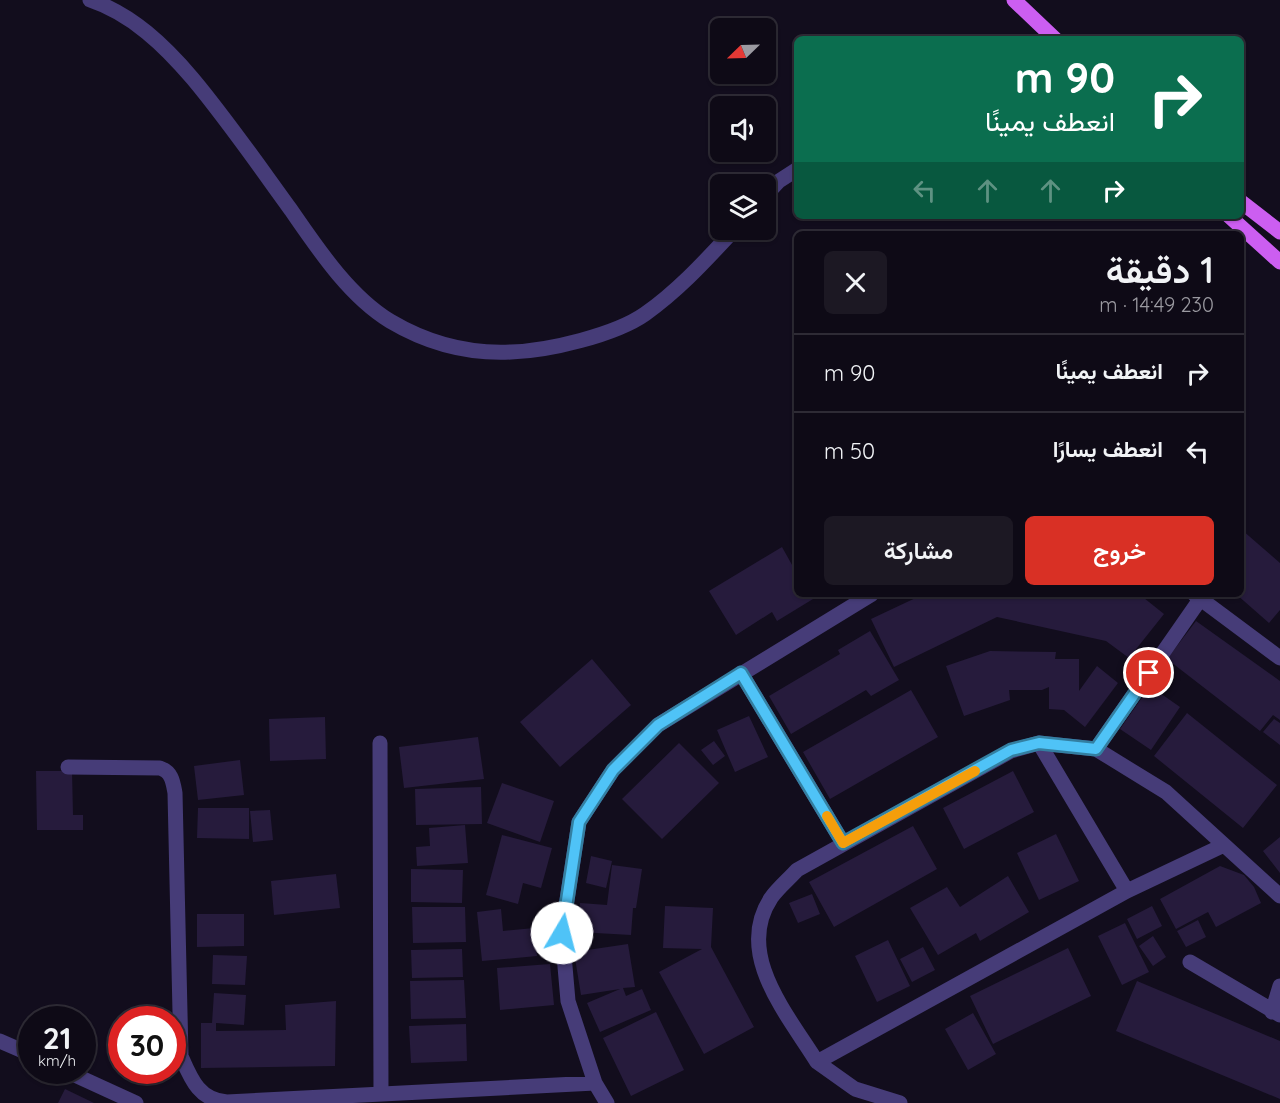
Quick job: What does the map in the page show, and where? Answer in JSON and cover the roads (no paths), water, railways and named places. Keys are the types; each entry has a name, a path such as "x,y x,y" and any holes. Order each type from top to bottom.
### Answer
{"main road":[{"path":"1014,0 1052,36"},
{"path":"1244,204 1280,232"},
{"path":"1232,219 1280,262"}],"street":[{"path":"90,0 136,25 167,49 220,111 319,250 350,286 388,320 429,341 489,353 541,351 594,336 643,315 686,281 725,240"},
{"path":"776,184 794,171"},
{"path":"607,1103 595,1083 568,1001 562,933 579,822 613,770 658,725 867,597"},
{"path":"1096,749 1196,597"},
{"path":"1198,597 1280,658"},
{"path":"741,673 843,843"},
{"path":"380,743 381,1094"},
{"path":"1039,743 1127,891"},
{"path":"900,1103 855,1089 817,1062 768,983 759,958 760,923 771,898 797,870 1011,750 1039,743 1096,749 1166,792 1280,896"},
{"path":"68,767 160,768 166,770 172,778 175,793 181,1056 193,1083 203,1095 216,1101 227,1102 595,1083"},
{"path":"817,1062 1127,891 1224,845"},
{"path":"1190,962 1276,1013 1280,986"},
{"path":"0,1041 18,1049"},
{"path":"94,1084 136,1103"}]}
